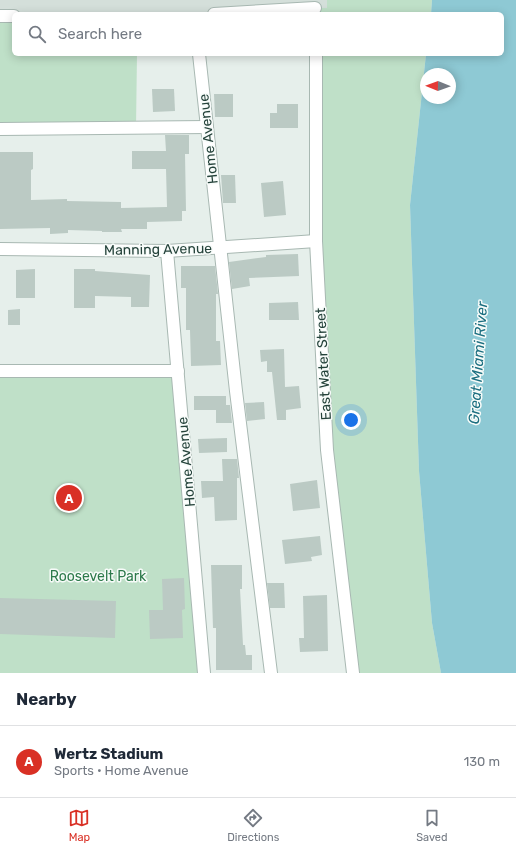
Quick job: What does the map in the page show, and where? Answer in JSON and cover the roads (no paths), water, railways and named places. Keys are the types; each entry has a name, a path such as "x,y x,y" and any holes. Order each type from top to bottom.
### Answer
{"street":[{"path":"243,12 316,7"},
{"path":"0,16 12,16"},
{"name":"Home Avenue","path":"199,56 237,398 271,673"},
{"name":"East Water Street","path":"316,56 316,241 328,450 353,673"},
{"path":"0,129 207,127"},
{"name":"Manning Avenue","path":"0,249 167,251 316,241"},
{"name":"Home Avenue","path":"167,251 204,673"},
{"path":"0,371 178,372"}],"water":[{"name":"Great Miami River","path":"432,0 516,0 516,673 441,673 432,623 419,471 410,205 421,104 456,104 456,68 425,68 426,56 504,56 504,12 431,12"}],"place":[{"name":"Wertz Stadium","path":"69,498"}],"park label":[{"name":"Roosevelt Park","path":"98,576"}]}
